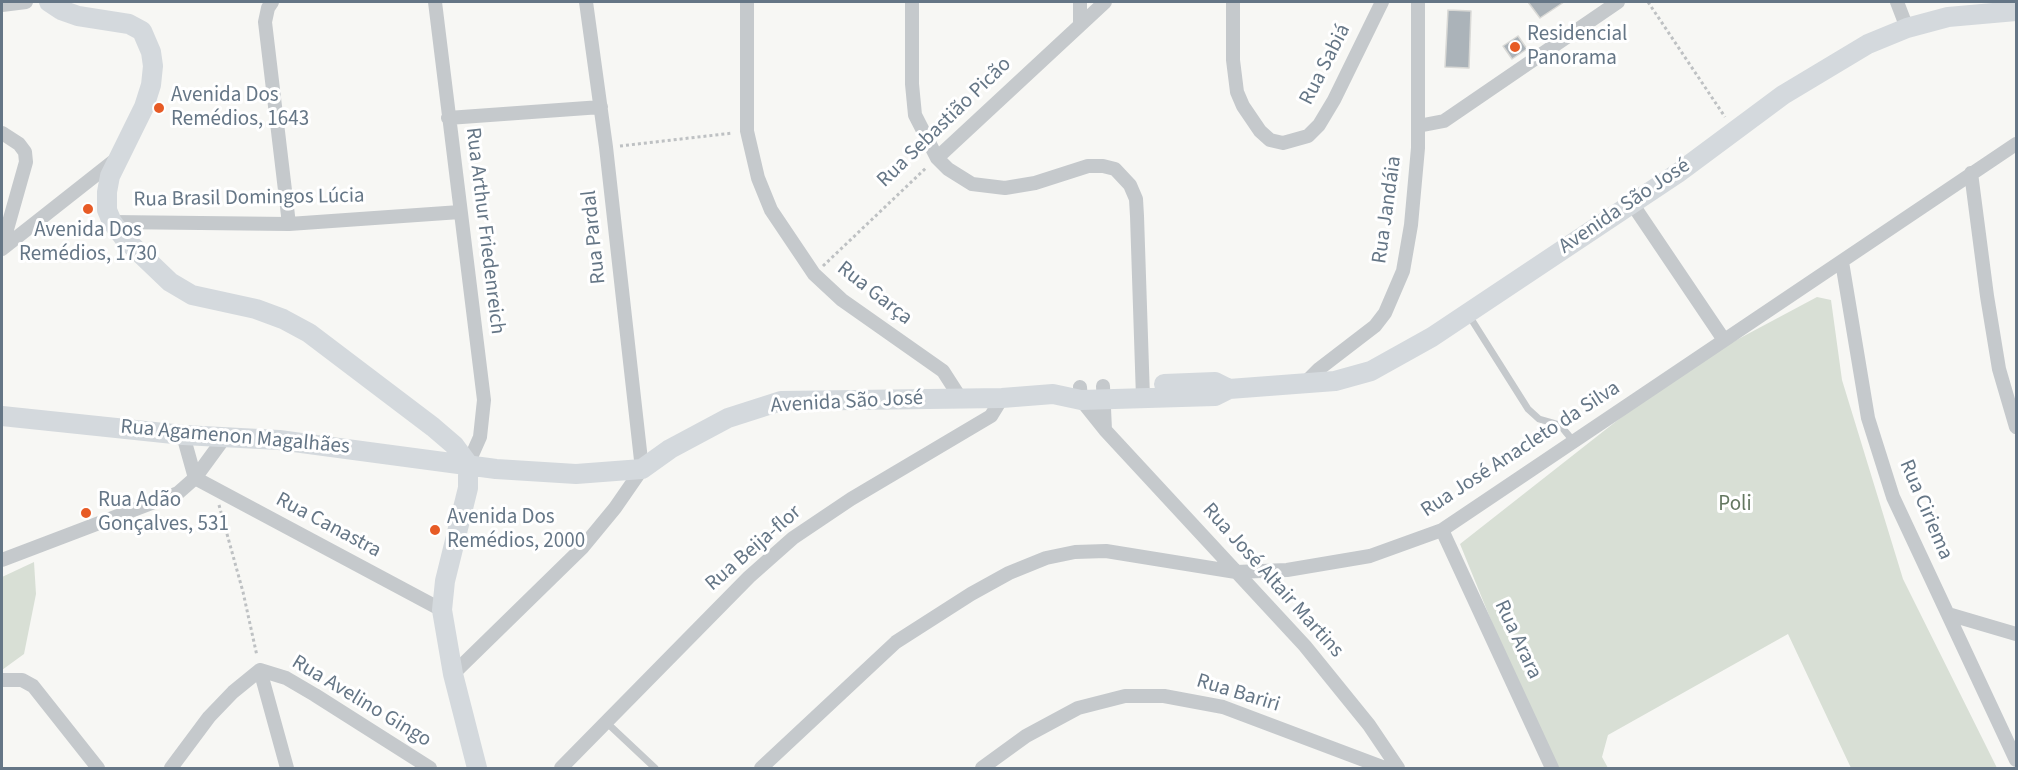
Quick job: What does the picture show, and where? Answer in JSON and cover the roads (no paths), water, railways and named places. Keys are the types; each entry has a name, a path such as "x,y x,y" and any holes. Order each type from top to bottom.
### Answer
{"main road":[{"path":"49,2 61,10 78,16 129,24 142,31 147,39 153,66 151,85 144,106 118,158 107,192 107,210 112,222 145,259 182,290 213,301 256,309 283,318 309,333 433,427 454,445 468,464 468,488 445,581 442,610 453,674 477,768"},
{"name":"Avenida São José","path":"642,469 670,449 728,418 781,402 1002,398 1143,391 1215,382 1229,389 1335,381 1371,371 1397,358 1467,314 1678,173 1734,131 1825,69 1868,44 1907,28 1948,16 2016,11"},
{"name":"Rua Agamenon Magalhães","path":"2,416 183,435 279,440 468,464"},
{"path":"468,464 565,473 642,469"}],"street":[{"path":"2,5 26,2"},
{"path":"272,2 265,22 289,224"},
{"name":"Rua Arthur Friedenreich","path":"435,2 484,400 480,437 468,464"},
{"name":"Rua Pardal","path":"586,2 606,147 642,469"},
{"name":"Rua Garça","path":"747,2 747,131 759,178 771,210 814,274 842,300 943,371 961,399"},
{"path":"912,2 912,84 915,115 937,158 959,178 987,187 1005,188 1035,183 1088,165 1103,166 1123,176 1130,185 1136,208 1143,391"},
{"path":"1080,2 1080,24"},
{"name":"Rua Sebastião Picão","path":"937,158 1104,2"},
{"name":"Rua Sabiá","path":"1233,2 1233,60 1237,92 1243,106 1265,137 1283,143 1308,136 1319,125 1334,100 1382,2"},
{"name":"Rua Jandáia","path":"1305,383 1319,369 1375,326 1395,294 1403,271 1411,225 1418,126 1418,2"},
{"path":"1418,126 1444,121 1618,2"},
{"path":"1897,2 1907,28"},
{"path":"448,118 601,107"},
{"path":"2,134 19,144 25,152 26,162 2,248"},
{"name":"Rua José Anacleto da Silva","path":"761,768 896,642 1009,573 1046,558 1075,552 1106,551 1236,572 1287,570 1370,556 1442,530 2016,144"},
{"path":"2,248 118,158"},
{"path":"1971,173 1985,286 1999,369 2016,427"},
{"path":"1632,202 1724,340"},
{"name":"Rua Brasil Domingos Lúcia","path":"112,222 289,224 460,212"},
{"name":"Rua Ciriema","path":"1842,262 1861,385 1875,446 1893,497 2016,760"},
{"name":"Rua José Altair Martins","path":"1075,393 1105,430 1312,655 1369,725 1398,768"},
{"path":"1103,393 1105,430"},
{"name":"Rua Beija-flor","path":"561,768 749,577 793,538 851,499 991,416 1002,398"},
{"path":"183,435 195,478"},
{"path":"2,560 178,493 195,478 225,437"},
{"path":"453,674 582,548 615,508 642,469"},
{"name":"Rua Canastra","path":"195,478 442,610"},
{"name":"Rua Arara","path":"1442,530 1552,768"},
{"path":"1948,614 2016,634"},
{"path":"260,670 287,768"},
{"name":"Rua Avelino Gingo","path":"171,768 209,717 233,692 260,670 286,678 430,768"},
{"path":"2,680 22,680 33,686 98,768"},
{"name":"Rua Bariri","path":"982,768 1026,736 1078,708 1125,696 1164,696 1224,707 1385,768"}],"lane":[{"path":"1467,314 1527,409 1539,419 1560,425 1574,442"},
{"path":"606,722 655,768"}],"place":[{"name":"Residencial Panorama","path":"1515,47"},
{"name":"Avenida Dos Remédios, 1643","path":"159,108"},
{"name":"Avenida Dos Remédios, 1730","path":"88,209"},
{"name":"Rua Adão Gonçalves, 531","path":"86,513"},
{"name":"Avenida Dos Remédios, 2000","path":"435,530"}],"park label":[{"name":"Poli","path":"1735,505"}]}
